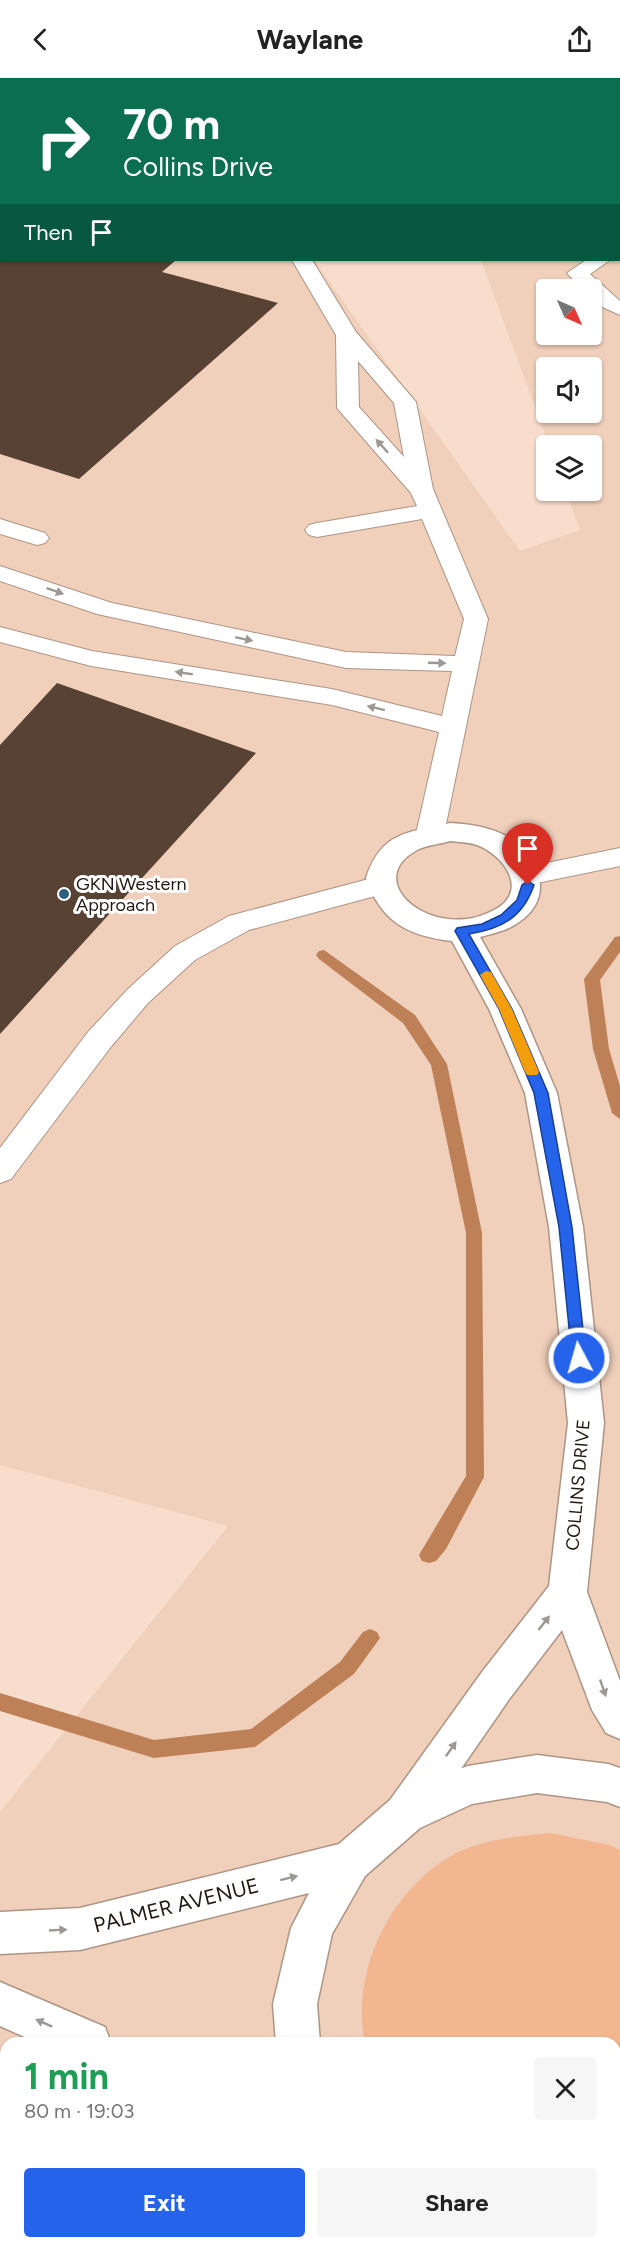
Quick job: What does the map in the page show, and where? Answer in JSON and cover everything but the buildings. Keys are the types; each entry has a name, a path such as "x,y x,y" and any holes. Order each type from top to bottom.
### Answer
{"street":[{"path":"450,832 489,839 509,850 519,860 527,876 528,885 522,902 506,918 484,928 462,931 426,927 404,916 388,901 380,885 381,872 389,856 408,841 430,834 450,832"},
{"name":"COLLINS DRIVE","path":"462,931 505,1009 541,1093 566,1227 586,1423 568,1592 606,1697 620,1720"},
{"path":"298,2037 295,2004 312,1928 350,1862 405,1814 496,1685 568,1592"},
{"path":"405,1814 468,1785 537,1774 608,1783 620,1788"},
{"name":"PALMER AVENUE","path":"0,1933 80,1929 350,1862"},
{"path":"0,2004 75,2037"}],"lane":[{"path":"303,261 347,335 405,402 425,500 476,619 430,834"},
{"path":"598,261 577,273 607,302 620,309"},
{"path":"347,335 348,408 425,500"},
{"path":"317,530 425,500"},
{"path":"0,526 37,538"},
{"path":"0,573 106,609 346,660 466,664"},
{"path":"0,634 91,658 332,697 453,727"},
{"path":"527,876 620,857"},
{"path":"0,1171 99,1040 138,996 185,953 239,923 380,885"}],"shaded area":[{"path":"0,261 315,261 520,551 580,530 570,501 602,501 602,435 545,435 541,423 602,423 602,357 536,357 536,410 481,261 620,261 620,2037 0,2037 0,1812 228,1526 0,1465"},
{"path":"551,1833 609,1845 620,1850 620,2037 364,2037 363,1992 368,1967 377,1942 404,1897 421,1878 453,1854 494,1840"}],"waterway":[{"path":"620,941 592,979 601,1049 620,1113"},
{"path":"324,955 409,1019 439,1064 474,1233 475,1477 439,1543 429,1555"},
{"path":"0,1702 154,1749 255,1738 347,1668 370,1638"}],"slow traffic":[{"path":"486,975 505,1009 532,1072"}],"place":[{"name":"GKN Western Approach","path":"64,894"}],"route":[{"path":"528,885 522,902 506,918 484,928 462,931 505,1009 541,1093 566,1227 579,1358"}]}
